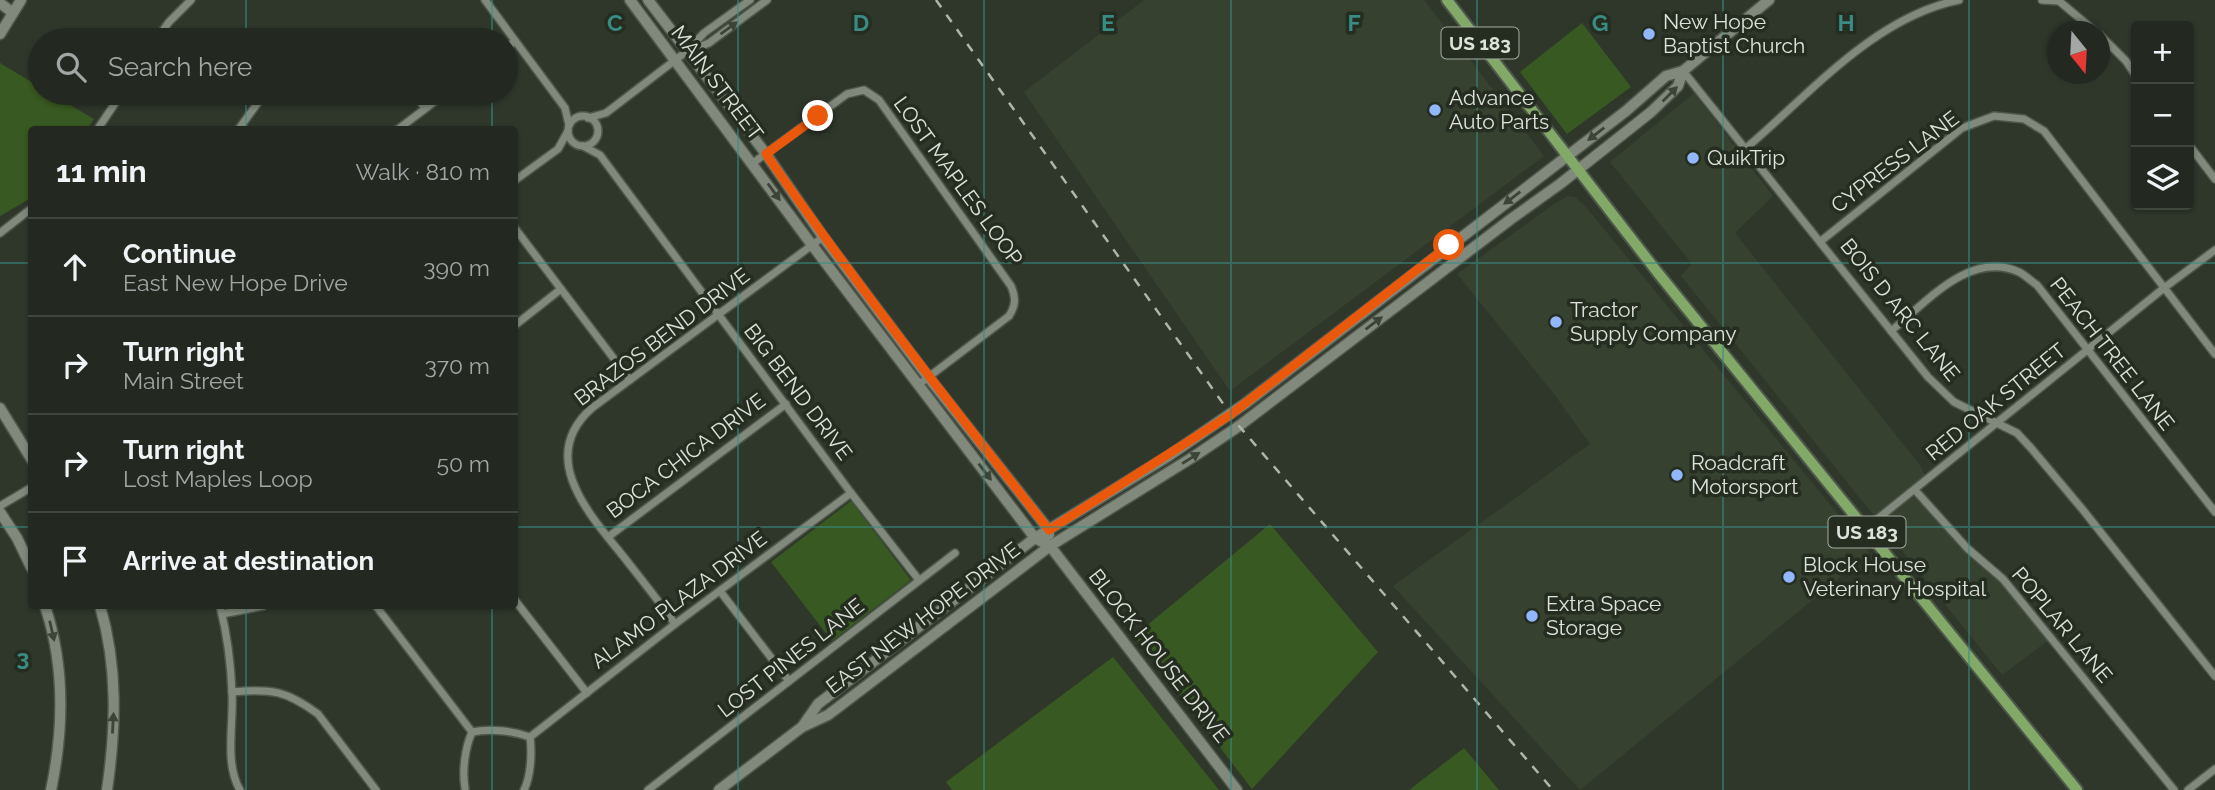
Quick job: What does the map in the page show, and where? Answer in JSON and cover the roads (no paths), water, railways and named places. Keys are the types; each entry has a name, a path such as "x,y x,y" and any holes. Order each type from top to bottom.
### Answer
{"main road":[{"path":"0,34 21,0"},
{"name":"MAIN STREET","path":"631,0 812,245 1035,538 1050,546"},
{"name":"MAIN STREET","path":"648,0 766,154 823,237 928,377 1049,530"},
{"name":"US 183","path":"1447,0 1577,170 2077,790"},
{"path":"1683,71 1769,0"},
{"path":"0,2 13,13"},
{"name":"EAST NEW HOPE DRIVE","path":"802,727 818,704 1035,538 1167,457 1238,409 1567,157 1666,76 1683,71"},
{"name":"EAST NEW HOPE DRIVE","path":"719,790 802,727 828,715 1050,546 1239,426 1651,112 1678,86 1683,71"},
{"path":"0,408 28,454"},
{"path":"0,512 28,561"},
{"path":"1049,530 1050,546"},
{"name":"BLOCK HOUSE DRIVE","path":"1050,546 1237,790"},
{"path":"46,609 55,642 61,699 60,739 51,790"},
{"path":"101,609 111,655 114,693 107,790"}],"street":[{"path":"165,28 191,0"},
{"path":"485,0 505,28"},
{"path":"518,178 558,149 574,119 606,113 676,60 704,33 750,0"},
{"path":"687,51 709,43 767,0"},
{"path":"1745,149 1834,69 1872,40 1933,7 1958,0"},
{"path":"2042,0 2059,0 2084,21"},
{"path":"518,45 565,108 571,140 581,146"},
{"path":"2110,45 2131,68"},
{"name":"BOIS D ARC LANE","path":"1683,71 1942,392 1966,409 2017,433 2045,462 2215,676"},
{"name":"LOST MAPLES LOOP","path":"753,163 847,94 864,90 879,100 1011,286 1016,303 1009,316 918,385"},
{"path":"100,126 114,105"},
{"path":"241,126 256,105"},
{"path":"402,126 429,105"},
{"path":"565,108 595,123 597,134"},
{"path":"558,149 592,142 606,113"},
{"name":"CYPRESS LANE","path":"1821,241 1962,128 1994,116 2024,119 2044,131 2215,355"},
{"name":"BIG BEND DRIVE","path":"597,134 600,155"},
{"name":"BIG BEND DRIVE","path":"581,146 600,155 851,493 919,580"},
{"path":"2191,147 2215,179"},
{"path":"0,233 28,211"},
{"path":"518,232 630,380"},
{"name":"BRAZOS BEND DRIVE","path":"675,624 582,503 574,487 567,456 570,440 587,413 823,237"},
{"name":"RED OAK STREET","path":"1865,529 2215,250"},
{"name":"PEACH TREE LANE","path":"1891,331 1950,281 1975,269 1996,267 2019,272 2037,285 2215,512"},
{"path":"518,323 561,289"},
{"name":"BOCA CHICA DRIVE","path":"608,537 786,404"},
{"path":"0,506 28,489"},
{"name":"POPLAR LANE","path":"1915,489 1967,548 2003,579 2174,790"},
{"name":"ALAMO PLAZA DRIVE","path":"530,737 675,624 851,493"},
{"name":"LOST PINES LANE","path":"648,790 955,553"},
{"path":"720,591 789,681"},
{"path":"518,604 587,693"},
{"path":"378,609 472,732"},
{"path":"221,610 233,692 232,764 240,790"},
{"path":"233,692 264,690 286,694 306,705 318,714 376,790"},
{"path":"465,789 463,778 468,740 472,732 482,729 530,737 527,784 524,790"},
{"path":"2188,790 2215,769"}],"railway":[{"path":"936,0 1239,426 1553,790"}],"place":[{"name":"New Hope Baptist Church","path":"1649,34"},
{"name":"Advance Auto Parts","path":"1435,110"},
{"name":"QuikTrip","path":"1693,158"},
{"name":"Tractor Supply Company","path":"1556,322"},
{"name":"Roadcraft Motorsport","path":"1677,475"},
{"name":"Block House Veterinary Hospital","path":"1789,577"},
{"name":"Extra Space Storage","path":"1532,616"}]}
